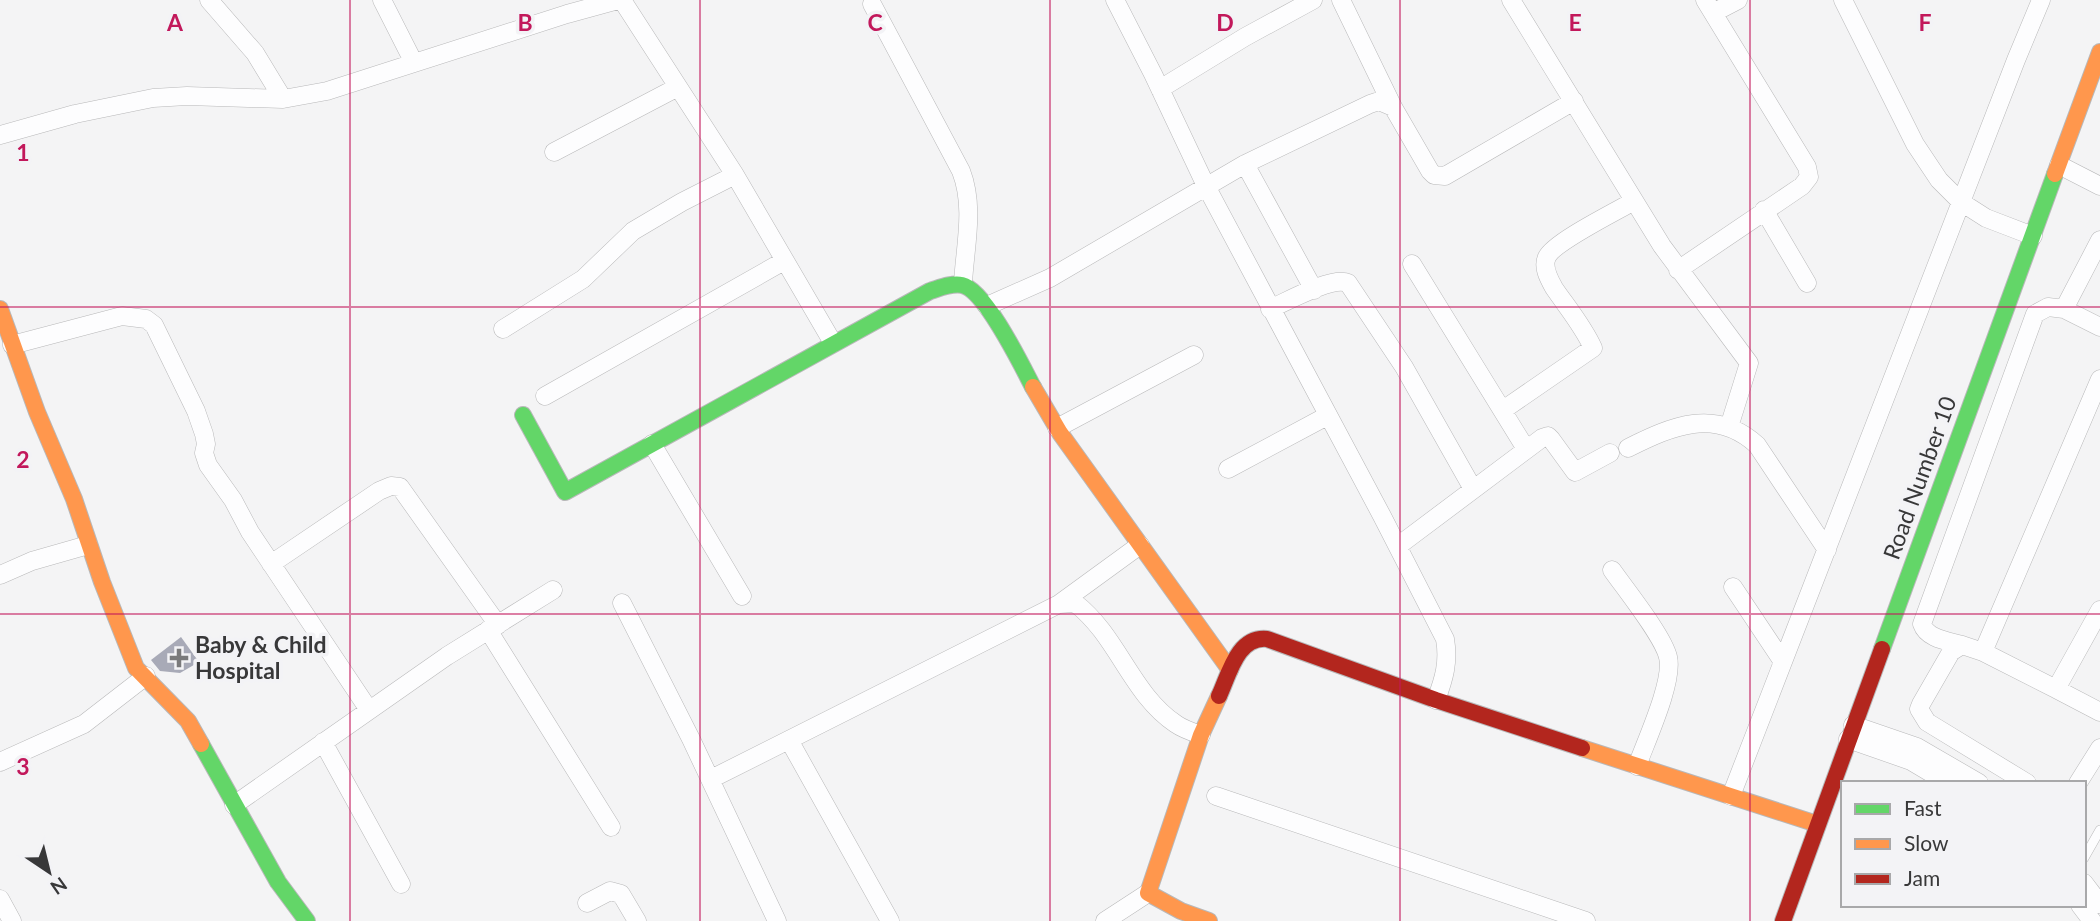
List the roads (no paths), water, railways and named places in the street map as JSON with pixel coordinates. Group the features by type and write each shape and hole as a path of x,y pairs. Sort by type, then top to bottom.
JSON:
{"street":[{"path":"209,0 255,53 283,99"},
{"path":"382,0 414,63"},
{"path":"0,135 75,114 153,98 187,96 283,99 327,90 620,0 735,175 833,343"},
{"path":"1115,0 1206,186 1445,639 1448,657 1436,700"},
{"path":"1160,89 1312,0"},
{"path":"1341,0 1393,107 1434,174 1445,176 1574,101"},
{"path":"1511,0 1678,270 1749,363 1729,426"},
{"path":"1678,270 1802,186 1807,182 1810,172 1709,7 1738,0"},
{"path":"1843,0 1927,164 1939,180 1961,202 1986,218 2032,236"},
{"path":"1731,796 2015,60 2041,0"},
{"path":"872,4 967,186 968,224 963,283"},
{"name":"Road Number 10","path":"1783,921 2100,52"},
{"path":"554,152 678,87"},
{"path":"987,306 1051,278 1245,164 1370,104 1379,102 1393,107"},
{"path":"1245,164 1314,290"},
{"path":"2059,165 2100,186"},
{"path":"503,329 583,279 634,232 682,202 735,175"},
{"path":"1503,410 1593,348 1552,285 1545,267 1547,257 1571,237 1634,201"},
{"path":"1764,210 1807,283"},
{"path":"2064,309 2100,240"},
{"path":"545,396 784,261"},
{"path":"1412,264 1526,449"},
{"path":"1270,309 1339,281 1349,283 1404,367 1473,489"},
{"path":"523,415 565,492 930,291 963,283 976,291 987,306 1057,428 1230,670"},
{"path":"2100,327 2064,309 2048,307 2035,314 1922,624 1929,635 1983,652 2100,712"},
{"path":"0,309 3,328 74,499 88,545 136,668 188,722 278,882 307,921"},
{"path":"12,345 122,316 146,319 154,325 196,411 204,434 204,453 208,465 369,710"},
{"path":"1057,428 1194,355"},
{"path":"1983,652 2100,379"},
{"path":"1228,469 1327,416"},
{"path":"1628,448 1650,437 1691,423 1729,426 1744,433 1757,445 1827,550"},
{"path":"1398,546 1526,449 1548,436 1575,472 1610,453"},
{"path":"652,444 742,596"},
{"path":"271,564 379,491 391,486 400,487 493,627 611,827"},
{"path":"0,575 32,561 88,545"},
{"path":"710,779 1059,604 1140,545"},
{"path":"1612,570 1654,631 1668,657 1669,671 1664,692 1637,766"},
{"path":"1733,587 1783,662"},
{"path":"234,805 369,710 553,590"},
{"path":"622,603 777,921"},
{"path":"1059,604 1075,603 1088,613 1101,626 1145,696 1178,727 1201,735"},
{"path":"2056,689 2100,610"},
{"path":"1105,921 1148,893 1201,735 1230,670 1249,640 1264,637 1436,700 1817,824"},
{"path":"1962,645 1951,652 1919,709 1927,722 2024,781"},
{"path":"0,762 84,724 146,676"},
{"path":"1914,754 1927,722"},
{"path":"1851,732 1914,754 1975,781"},
{"path":"789,740 890,921"},
{"path":"323,742 401,884"},
{"path":"2079,781 2100,748"},
{"path":"1914,754 1946,781"},
{"path":"1216,796 1586,921"},
{"path":"2086,886 2100,904"},
{"path":"587,903 610,891 621,894 637,921"},
{"path":"1148,893 1181,911 1209,921"},
{"path":"0,899 12,921"}],"lane":[{"path":"2086,854 2100,830"}],"place":[{"name":"Baby & Child Hospital","path":"179,658"}]}
